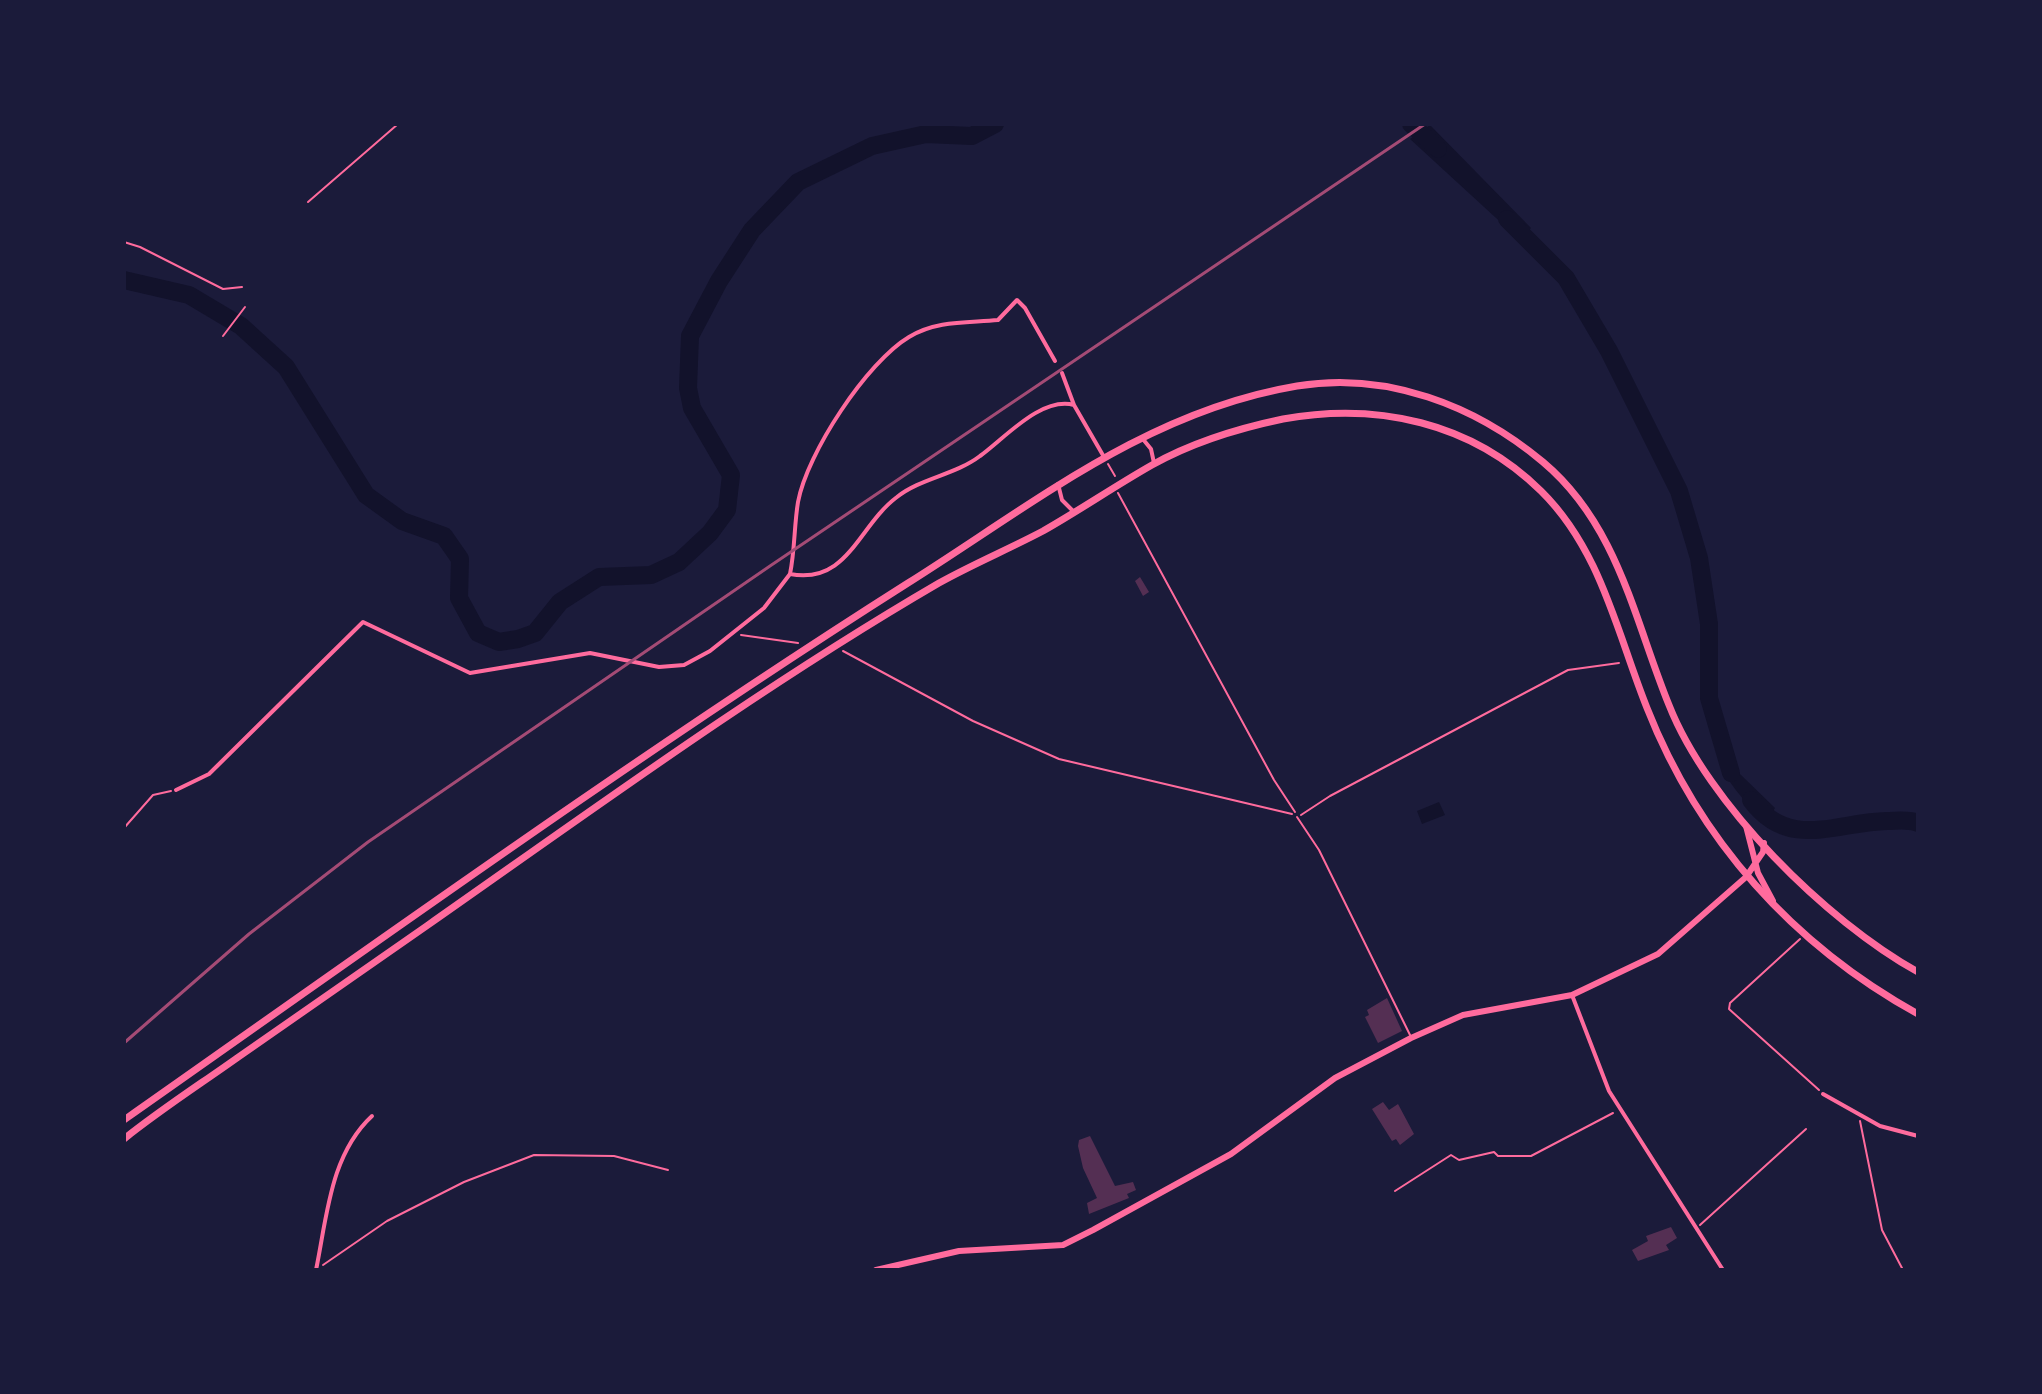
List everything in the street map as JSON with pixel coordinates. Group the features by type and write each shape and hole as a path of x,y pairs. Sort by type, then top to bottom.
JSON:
{"highway":[{"path":"124,1120 628,766 1058,483 1140,437 1251,397 1336,382 1402,389 1427,396 1510,436 1550,468 1598,526 1627,585 1671,710 1690,750 1745,822 1830,910 1918,972"},
{"path":"124,1139 660,763 940,582 1074,512 1154,463 1226,435 1278,420 1335,411 1370,411 1415,420 1462,437 1508,464 1541,491 1573,530 1599,576 1668,760 1708,828 1746,877 1804,935 1864,981 1918,1014"}],"main road":[{"path":"1745,822 1755,864 1779,911"},
{"path":"876,1270 959,1251 1063,1245 1231,1154 1335,1078 1411,1038 1463,1015 1572,995 1658,954 1746,877 1764,843"}],"street":[{"path":"176,790 209,774 271,717 363,622 470,673 590,653 659,667 684,665 764,608 790,574 798,501 806,476 849,398 879,360 910,336 944,323 998,320 1017,300 1025,308 1055,361"},
{"path":"1062,373 1074,405 1104,457"},
{"path":"790,574 810,578 828,572 898,495 957,470 1042,411 1066,403 1074,405"},
{"path":"1140,437 1151,449 1154,463"},
{"path":"1058,483 1062,500 1074,512"},
{"path":"1572,995 1609,1091 1723,1270"},
{"path":"1823,1094 1884,1127 1918,1136"},
{"path":"316,1269 336,1172 355,1131 372,1116"}],"lane":[{"path":"1297,817 1319,850 1411,1038"}],"path":[{"path":"308,202 398,124"},
{"path":"124,242 223,289 242,287"},
{"path":"223,336 245,307"},
{"path":"1104,457 1120,485 1118,493 1132,520 1297,817"},
{"path":"732,633 791,645 822,638"},
{"path":"838,646 849,656 973,721 1059,759 1221,800 1286,811 1297,817"},
{"path":"1297,817 1330,796 1568,670 1619,663"},
{"path":"124,828 138,807 153,795 176,790"},
{"path":"1804,935 1730,1003 1729,1009 1823,1094"},
{"path":"1395,1191 1451,1155 1459,1160 1494,1152 1498,1156 1531,1156 1621,1109"},
{"path":"1863,1117 1858,1122 1882,1230 1903,1270"},
{"path":"1695,1228 1729,1203 1806,1129"},
{"path":"316,1269 387,1221 464,1182 534,1155 614,1156 668,1170"}],"shaded area":[{"path":"1430,125 1531,228 1520,240 1410,139"},
{"path":"1728,749 1740,774 1775,808 1766,823 1730,782 1720,753"},
{"path":"1439,802 1445,815 1422,824 1417,811"}],"building":[{"path":"1140,577 1149,592 1143,596 1135,581"},
{"path":"1387,998 1402,1031 1378,1043 1365,1017 1369,1015 1367,1010"},
{"path":"1383,1102 1389,1110 1398,1104 1414,1134 1400,1145 1396,1139 1392,1141 1372,1109"},
{"path":"1090,1136 1115,1186 1133,1182 1136,1190 1127,1194 1129,1198 1089,1214 1087,1203 1097,1198 1083,1168 1078,1146 1079,1140"},
{"path":"1671,1227 1677,1238 1666,1245 1669,1250 1638,1261 1632,1250 1648,1241 1646,1236"}],"waterway":[{"path":"124,280 189,295 241,326 286,367 366,495 402,521 444,536 460,559 459,598 478,633 499,642 518,639 535,633 560,602 599,577 651,575 679,562 710,533 727,510 731,475 692,408 688,388 690,336 719,281 752,230 798,182 872,146 926,134 972,136 995,124"},
{"path":"1411,124 1438,149"},
{"path":"1507,219 1566,278 1609,351 1679,491 1699,558 1709,624 1709,698 1731,773"},
{"path":"1751,800 1766,816 1781,825 1797,829 1814,830 1887,821 1918,823"}],"railway":[{"path":"124,1043 249,934 368,842 770,566 1425,124"}]}
